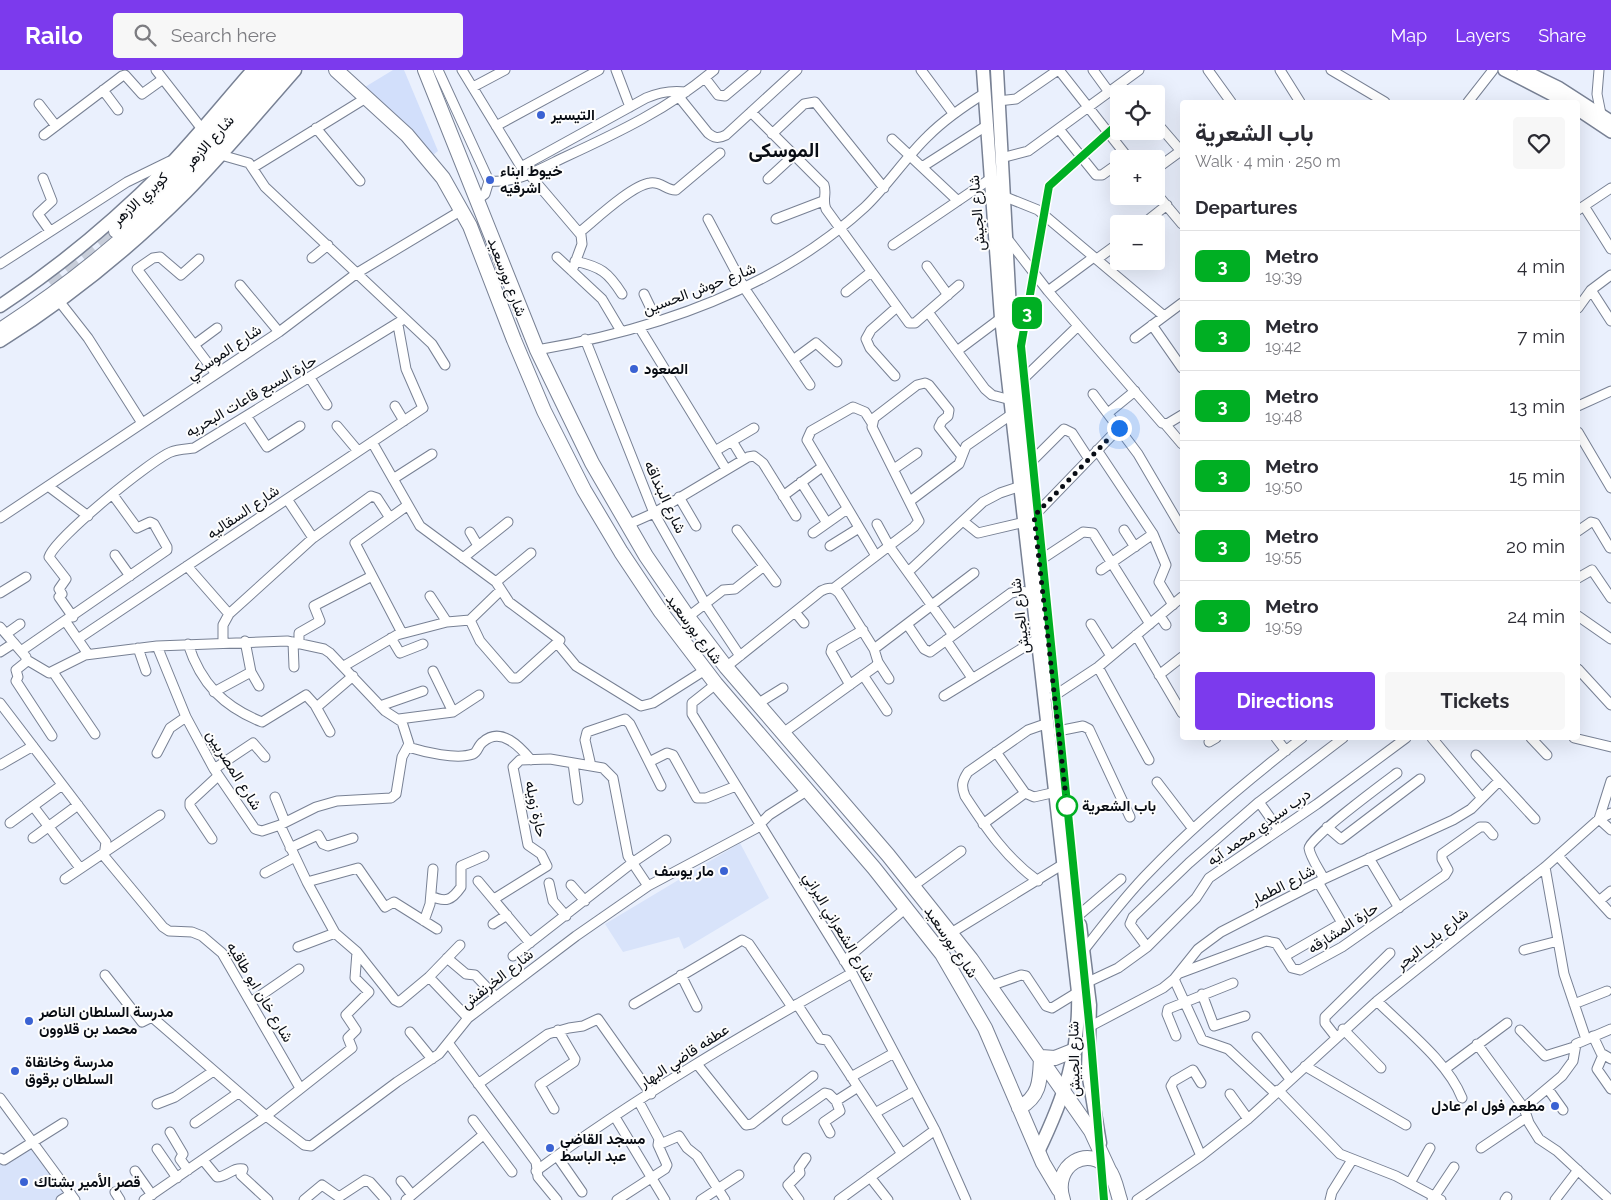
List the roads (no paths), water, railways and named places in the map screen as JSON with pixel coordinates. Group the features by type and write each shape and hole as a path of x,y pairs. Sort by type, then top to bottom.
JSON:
{"main road":[{"name":"شارع الازهر","path":"0,306 84,243 175,159 253,70"},
{"name":"كوبري الازهر","path":"0,321 60,278 122,226 196,153 268,70"},
{"name":"كوبري الازهر","path":"0,330 57,291 127,234 203,160 281,70"},
{"name":"شارع الازهر","path":"0,341 59,302 134,241 186,192 295,70"},
{"name":"شارع بورسعيد","path":"336,70 420,149 443,178 462,210 478,243 530,380 567,458 620,552 661,612 716,684 907,907 942,954 972,1002 998,1054 1038,1152 1061,1195"},
{"name":"شارع بورسعيد","path":"425,70 537,350 592,464 627,525 688,617 726,666 913,886 990,986 1041,1057 1102,1151 1120,1200"},
{"name":"شارع الجيش","path":"983,70 1002,318 1021,486 1039,560 1054,696 1053,727 1056,792 1078,992 1075,1050 1065,1093 1038,1152"},
{"name":"شارع الجيش","path":"996,70 1010,310 1028,465 1034,594 1088,982 1090,1028 1087,1057 1089,1087 1102,1151"},
{"path":"1019,1108 1031,1100 1038,1089 1041,1057 1055,1058 1075,1050"},
{"path":"1061,1195 1063,1172 1077,1161 1095,1160 1109,1170"}],"street":[{"path":"156,70 202,129"},
{"path":"438,70 489,182 485,194 477,200"},
{"path":"462,70 525,172 580,232 582,244 572,271"},
{"path":"472,87 505,70"},
{"path":"496,126 599,70"},
{"path":"616,70 630,107"},
{"path":"489,182 501,182 631,126 682,94 714,70"},
{"path":"705,78 718,95 725,96 756,70"},
{"path":"525,172 630,107 659,92 682,94 713,137 726,136 797,70"},
{"path":"921,70 953,113"},
{"path":"998,101 1016,99 1059,70 1121,150"},
{"path":"1093,70 1109,92"},
{"path":"1001,158 1028,151 1139,70"},
{"path":"1208,70 1230,100"},
{"path":"1280,70 1299,100"},
{"path":"1331,70 1382,100"},
{"path":"1470,100 1494,70"},
{"path":"1504,70 1525,73 1558,87 1579,100"},
{"path":"1600,70 1597,94 1601,114"},
{"path":"1525,73 1563,100"},
{"path":"44,135 125,75 142,94 163,79"},
{"path":"103,90 118,110"},
{"name":"شارع حوش الحسين","path":"537,350 639,327 745,289 809,251 839,228 884,188 926,138 953,113 984,93"},
{"path":"254,168 366,98"},
{"path":"1580,101 1611,121"},
{"path":"772,134 804,104 815,102 884,188"},
{"path":"39,104 56,126"},
{"path":"1580,111 1611,132"},
{"path":"751,112 824,185 826,194 823,201 776,219"},
{"path":"922,167 986,126"},
{"path":"316,128 360,181"},
{"path":"1059,128 1096,175 1102,175 1110,169"},
{"path":"1165,132 1180,149"},
{"path":"892,139 958,201"},
{"path":"1165,163 1180,152"},
{"path":"580,232 625,196 646,184 655,182 671,190 676,190 720,153"},
{"path":"221,154 249,163 266,186 357,273 401,322 436,349 445,365"},
{"path":"768,179 794,155"},
{"path":"0,264 127,182 175,159"},
{"path":"43,178 52,201 38,214 50,231"},
{"path":"893,245 990,179"},
{"path":"1611,188 1580,207 1611,249"},
{"path":"1003,196 1038,210 1164,316"},
{"path":"823,201 839,228 909,323 915,323 959,285"},
{"path":"1154,215 1166,205 1180,222"},
{"name":"شارع الموسكي","path":"0,518 279,332 357,273 462,210"},
{"path":"708,219 745,289 810,385"},
{"path":"1005,236 1078,326 1180,442"},
{"path":"312,258 328,244"},
{"path":"1048,290 1110,248"},
{"path":"199,259 181,275 160,257 153,258 137,268 216,374"},
{"path":"557,257 602,299 621,331"},
{"path":"575,261 597,266 606,272 622,294"},
{"path":"927,266 948,295"},
{"path":"846,292 872,272"},
{"path":"1580,305 1591,290 1611,275"},
{"path":"240,286 279,332"},
{"path":"1591,290 1611,321"},
{"path":"644,294 657,320"},
{"path":"59,302 88,338 142,423"},
{"path":"1135,338 1180,304"},
{"path":"895,376 870,348 866,339 871,330 897,307"},
{"path":"928,312 992,395 1011,400"},
{"path":"957,351 1002,318"},
{"name":"حارة السبع قاعات البحريه","path":"69,619 59,597 62,594 59,589 66,579 49,557 66,536 88,516 134,477 170,452 194,448 401,322"},
{"name":"شارع السقاليه","path":"78,639 423,408 406,369 401,322"},
{"path":"1152,325 1180,365"},
{"path":"1018,384 1078,326"},
{"path":"639,327 726,469"},
{"path":"194,345 217,328"},
{"name":"شارع البنداقه","path":"585,339 654,512 706,605 740,656"},
{"path":"793,360 816,343 837,362"},
{"path":"310,378 327,405"},
{"path":"872,422 878,415 917,385 925,383 929,385 949,410 948,416 940,424 940,431 961,455"},
{"path":"1108,413 1135,391"},
{"path":"1580,405 1610,392"},
{"path":"1093,394 1156,482 1180,525"},
{"path":"395,406 404,421"},
{"path":"726,666 821,591 827,588 834,588 917,525 918,517 872,427 872,422 865,412 853,407 811,431 807,436 808,443 876,556"},
{"path":"910,501 955,468 961,460 961,455 966,446 1012,414"},
{"path":"1165,424 1180,416"},
{"path":"247,417 267,447 300,426"},
{"path":"337,426 358,451"},
{"path":"715,451 754,428"},
{"path":"963,521 978,534 1030,519 1119,428"},
{"path":"1028,465 1064,429 1072,433 1089,459"},
{"path":"1580,435 1611,488"},
{"path":"732,441 743,459"},
{"path":"372,442 408,505 426,532 496,582 509,602 558,641 576,666 641,706 653,703 705,670"},
{"path":"1097,450 1153,534 1166,565 1159,582 1173,605"},
{"path":"894,469 916,453"},
{"path":"393,479 432,454"},
{"path":"627,525 654,512 748,456 759,458 796,516"},
{"path":"783,496 822,467"},
{"path":"801,482 827,523"},
{"path":"48,486 88,516"},
{"path":"908,572 983,502 1000,493 1021,486"},
{"path":"21,651 168,549 154,524 150,522 137,528 113,495"},
{"path":"223,642 224,626 229,614 313,538 371,496 377,498 390,518"},
{"path":"679,497 696,526"},
{"path":"287,499 313,538"},
{"path":"402,633 355,543 408,505"},
{"path":"813,533 847,509"},
{"path":"463,558 477,544 508,522"},
{"path":"1580,530 1592,522 1595,523 1610,548"},
{"path":"877,524 889,546 931,606 972,678"},
{"path":"830,546 858,528"},
{"path":"737,530 776,582"},
{"path":"1124,530 1134,547"},
{"path":"470,532 477,544"},
{"path":"1039,560 1083,532 1093,533 1150,624"},
{"path":"1101,570 1153,534"},
{"path":"496,582 531,553"},
{"path":"115,555 130,576"},
{"path":"187,566 229,614"},
{"path":"688,617 723,590 735,589 764,566"},
{"path":"1580,577 1592,570 1611,598"},
{"path":"874,649 974,574"},
{"path":"294,667 296,643 299,633 320,621 314,606 372,576"},
{"path":"0,593 26,577"},
{"path":"834,588 863,630 874,649 878,662 889,679"},
{"path":"344,666 402,633 447,622 470,620 501,590"},
{"path":"907,624 927,651 930,652 1010,593 1021,591 1034,594"},
{"path":"430,596 447,622"},
{"path":"1054,696 1098,667 1180,599"},
{"path":"796,612 804,623"},
{"path":"1160,616 1166,625"},
{"path":"1580,617 1611,639"},
{"path":"69,619 78,639 88,654"},
{"path":"470,620 480,641 512,678 518,678 558,641"},
{"path":"20,624 3,631 27,660 41,670 53,672 78,657 88,654 157,646 275,640 327,651 344,666 390,716 399,719 453,712 479,695"},
{"path":"1091,624 1111,656"},
{"path":"850,685 830,652 832,648 863,630"},
{"path":"1136,636 1159,675 1179,699"},
{"path":"391,638 400,653 422,644"},
{"path":"944,696 1039,638"},
{"path":"245,641 246,657 251,672 259,686"},
{"path":"0,652 14,643"},
{"path":"188,644 194,662 214,692 230,707 262,722 306,695 315,705 330,732"},
{"name":"شارع المصريين","path":"157,646 186,717 216,772 255,829 262,831 282,823"},
{"path":"138,648 146,671"},
{"path":"1159,675 1180,659"},
{"path":"27,660 17,669 18,678 16,681 52,736"},
{"path":"783,733 850,685 878,662"},
{"path":"1098,667 1149,760"},
{"path":"1580,671 1611,705"},
{"path":"53,672 95,734"},
{"path":"214,692 251,672"},
{"path":"433,672 453,712"},
{"path":"863,675 887,711"},
{"path":"315,705 318,706 353,676"},
{"name":"شارع الشعراني البراني","path":"716,684 692,703 692,714 852,973 935,1130 966,1200"},
{"path":"757,704 783,688"},
{"path":"380,706 424,691"},
{"name":"شارع خان ابو طاقيه","path":"0,703 106,842 104,856 166,930 192,932 214,943 228,960 300,1088"},
{"path":"157,753 170,728 186,717"},
{"path":"282,823 316,807 338,801 391,798 396,794 402,757 410,741 405,726 399,719"},
{"path":"592,766 585,740 587,732 622,719 628,721 661,786"},
{"path":"1038,881 1010,858 964,796 962,788 963,779 968,772 996,752 1028,730 1083,726 1089,728 1130,817"},
{"path":"408,748 449,755 470,754 476,752 483,741 496,736 508,738 520,746 531,760"},
{"path":"1580,739 1611,747"},
{"path":"1278,740 1286,751"},
{"path":"1084,950 1138,884 1192,829 1300,740"},
{"path":"1147,947 1130,924 1133,917 1189,863 1259,802 1339,740"},
{"name":"درب سيدي محمد آيه","path":"1088,982 1118,968 1147,947 1196,898 1209,878 1280,830 1403,740"},
{"path":"1434,740 1482,798"},
{"path":"1533,740 1547,755"},
{"path":"212,839 190,806 190,802 216,772 253,743 265,757"},
{"path":"0,765 33,746"},
{"path":"996,752 1025,793 1034,797 1056,792"},
{"path":"649,762 667,753 673,754 697,798 706,798 736,786"},
{"path":"1476,755 1535,819"},
{"name":"حارة زويله","path":"494,899 547,866 542,854 528,845 513,767 520,760 550,759 603,768 613,778 628,856 648,886"},
{"path":"574,762 578,800"},
{"path":"1285,956 1342,923 1321,881 1309,845 1327,827 1397,773"},
{"path":"1327,827 1341,839 1420,779"},
{"name":"شارع الطمار","path":"1090,1028 1163,988 1177,976 1198,948 1209,940 1321,881 1453,820 1482,798 1500,781"},
{"path":"1611,781 1600,819 1611,830"},
{"path":"1157,782 1192,829"},
{"path":"10,823 62,785"},
{"name":"شارع الخرنفش","path":"266,1116 309,1147 397,1082 432,1059 449,1044 468,1018 576,936 648,886 752,831 769,815 808,790"},
{"path":"983,824 1025,793"},
{"path":"275,797 290,848 335,933 357,952 398,1002 429,977 460,945"},
{"path":"1259,802 1280,830"},
{"path":"33,838 78,805"},
{"path":"34,806 80,868"},
{"name":"شارع باب البحر","path":"1137,1200 1201,1156 1248,1119 1344,1029 1377,1001 1545,868 1600,819 1611,813"},
{"path":"64,880 160,815"},
{"name":"حارة المشارقه","path":"1177,976 1266,941 1276,943 1292,968 1300,970 1342,947 1446,874 1447,868 1441,857 1443,853 1480,827 1486,827 1493,835"},
{"path":"290,848 318,835 323,844 328,846 353,838"},
{"path":"513,956 632,863 666,840"},
{"path":"913,886 961,851"},
{"path":"431,896 442,901 448,900 461,887 461,866 484,856"},
{"path":"1558,856 1611,914"},
{"path":"266,873 295,857"},
{"path":"1369,858 1399,908"},
{"path":"950,933 1065,863"},
{"path":"307,882 358,868 385,907 394,902 437,929"},
{"path":"1545,868 1564,974 1574,1004 1589,1038 1607,1057 1597,1069 1611,1089"},
{"path":"424,921 431,896 433,869"},
{"path":"1079,916 1121,879"},
{"path":"478,881 530,943"},
{"path":"549,883 553,901 566,916"},
{"path":"572,886 585,901"},
{"path":"1599,901 1611,891"},
{"path":"844,961 907,907"},
{"path":"493,924 507,915"},
{"path":"298,947 335,933"},
{"path":"634,1004 744,940 820,1039 826,1040 902,1154"},
{"path":"1524,950 1558,941"},
{"path":"134,1171 146,1198 266,1116 352,1048 348,1038 356,1030 346,1014 369,992 355,978 357,952"},
{"path":"1336,1037 1325,1023 1325,1017 1390,953"},
{"path":"447,958 466,974 476,975 496,997"},
{"path":"251,1002 299,968"},
{"name":"عطفه قاضي البهار","path":"536,1171 697,1064 852,973"},
{"path":"105,975 142,1022 152,1017 212,1072 266,1116"},
{"path":"681,975 697,1007"},
{"path":"990,986 1016,976 1026,976 1046,1006 1052,1008 1078,992"},
{"path":"1177,976 1185,1002 1202,1040 1228,1049 1277,1092 1336,1150 1352,1160 1382,1169 1436,1199 1454,1167"},
{"path":"429,977 468,1018"},
{"path":"1176,1036 1167,1011 1202,994 1233,983"},
{"path":"1574,1004 1607,992"},
{"path":"1202,994 1214,1026 1245,1016"},
{"path":"1377,1001 1444,1068 1455,1082 1462,1098"},
{"path":"478,1084 540,1040 558,1030 583,1026 596,1019 600,1020 651,1094"},
{"path":"1444,1068 1507,1023"},
{"path":"1344,1029 1381,1068"},
{"path":"1520,1030 1545,1056 1574,1047 1589,1038 1611,1029"},
{"path":"554,1109 540,1085 574,1062 575,1059 558,1030"},
{"path":"410,1032 432,1059"},
{"path":"1257,1037 1290,1079"},
{"path":"449,1044 536,1162 536,1171 539,1179 557,1200"},
{"path":"1477,1044 1524,1108 1533,1132 1539,1139 1557,1151 1610,1199"},
{"path":"1524,1108 1548,1089 1573,1061 1574,1047"},
{"path":"851,1077 894,1053"},
{"path":"697,1064 743,1124 752,1124 813,1076"},
{"path":"1305,1066 1406,1125"},
{"path":"1201,1083 1193,1070 1174,1081 1171,1086 1201,1156"},
{"path":"157,1104 175,1096 212,1072"},
{"path":"836,1101 858,1087"},
{"path":"1548,1089 1563,1110"},
{"path":"875,1113 914,1091"},
{"path":"195,1123 238,1093"},
{"path":"787,1120 825,1093 836,1101 840,1110 824,1122 830,1134"},
{"path":"1230,1094 1248,1119"},
{"path":"0,1098 73,1197 61,1200"},
{"path":"617,1200 667,1165 658,1146 659,1139 639,1102"},
{"path":"615,1117 663,1199"},
{"path":"1481,1148 1527,1117"},
{"path":"473,1120 512,1172"},
{"path":"0,1158 4,1161 63,1123"},
{"path":"844,1198 935,1130"},
{"path":"170,1132 183,1154 180,1159 188,1170"},
{"path":"401,1181 409,1198 484,1135"},
{"path":"658,1146 678,1136 687,1148 698,1156 725,1200"},
{"path":"1410,1183 1430,1148"},
{"path":"157,1149 177,1178"},
{"path":"557,1156 582,1192"},
{"path":"799,1200 788,1186 800,1173 799,1168 806,1158"},
{"path":"204,1160 217,1177 222,1177 236,1169 243,1169 241,1175 268,1200"},
{"path":"1330,1200 1332,1192 1352,1160"},
{"path":"1555,1200 1578,1170"},
{"path":"700,1200 739,1175"},
{"path":"870,1177 888,1200"},
{"path":"304,1200 322,1184 339,1197 365,1180 370,1182 386,1200"}],"tunnel":[{"path":"52,286 126,225"}],"metro line":[{"name":"3","path":"1104,1200 1091,1042 1021,346 1049,186 1110,131"}],"place":[{"name":"التيسير","path":"541,115"},
{"name":"خيوط ابناء اشرقيه","path":"490,180"},
{"name":"الصعود","path":"634,369"},
{"name":"باب الشعرية","path":"1067,806"},
{"name":"مار يوسف","path":"724,871"},
{"name":"مدرسة السلطان الناصر محمد بن قلاوون","path":"29,1021"},
{"name":"مدرسة وخانقاة السلطان برقوق","path":"15,1071"},
{"name":"مطعم فول ام عادل","path":"1555,1106"},
{"name":"مسجد القاضي عبد الباسط","path":"550,1148"},
{"name":"قصر الأمير بشتاك","path":"24,1182"}],"district":[{"name":"الموسكى","path":"784,150"}]}
